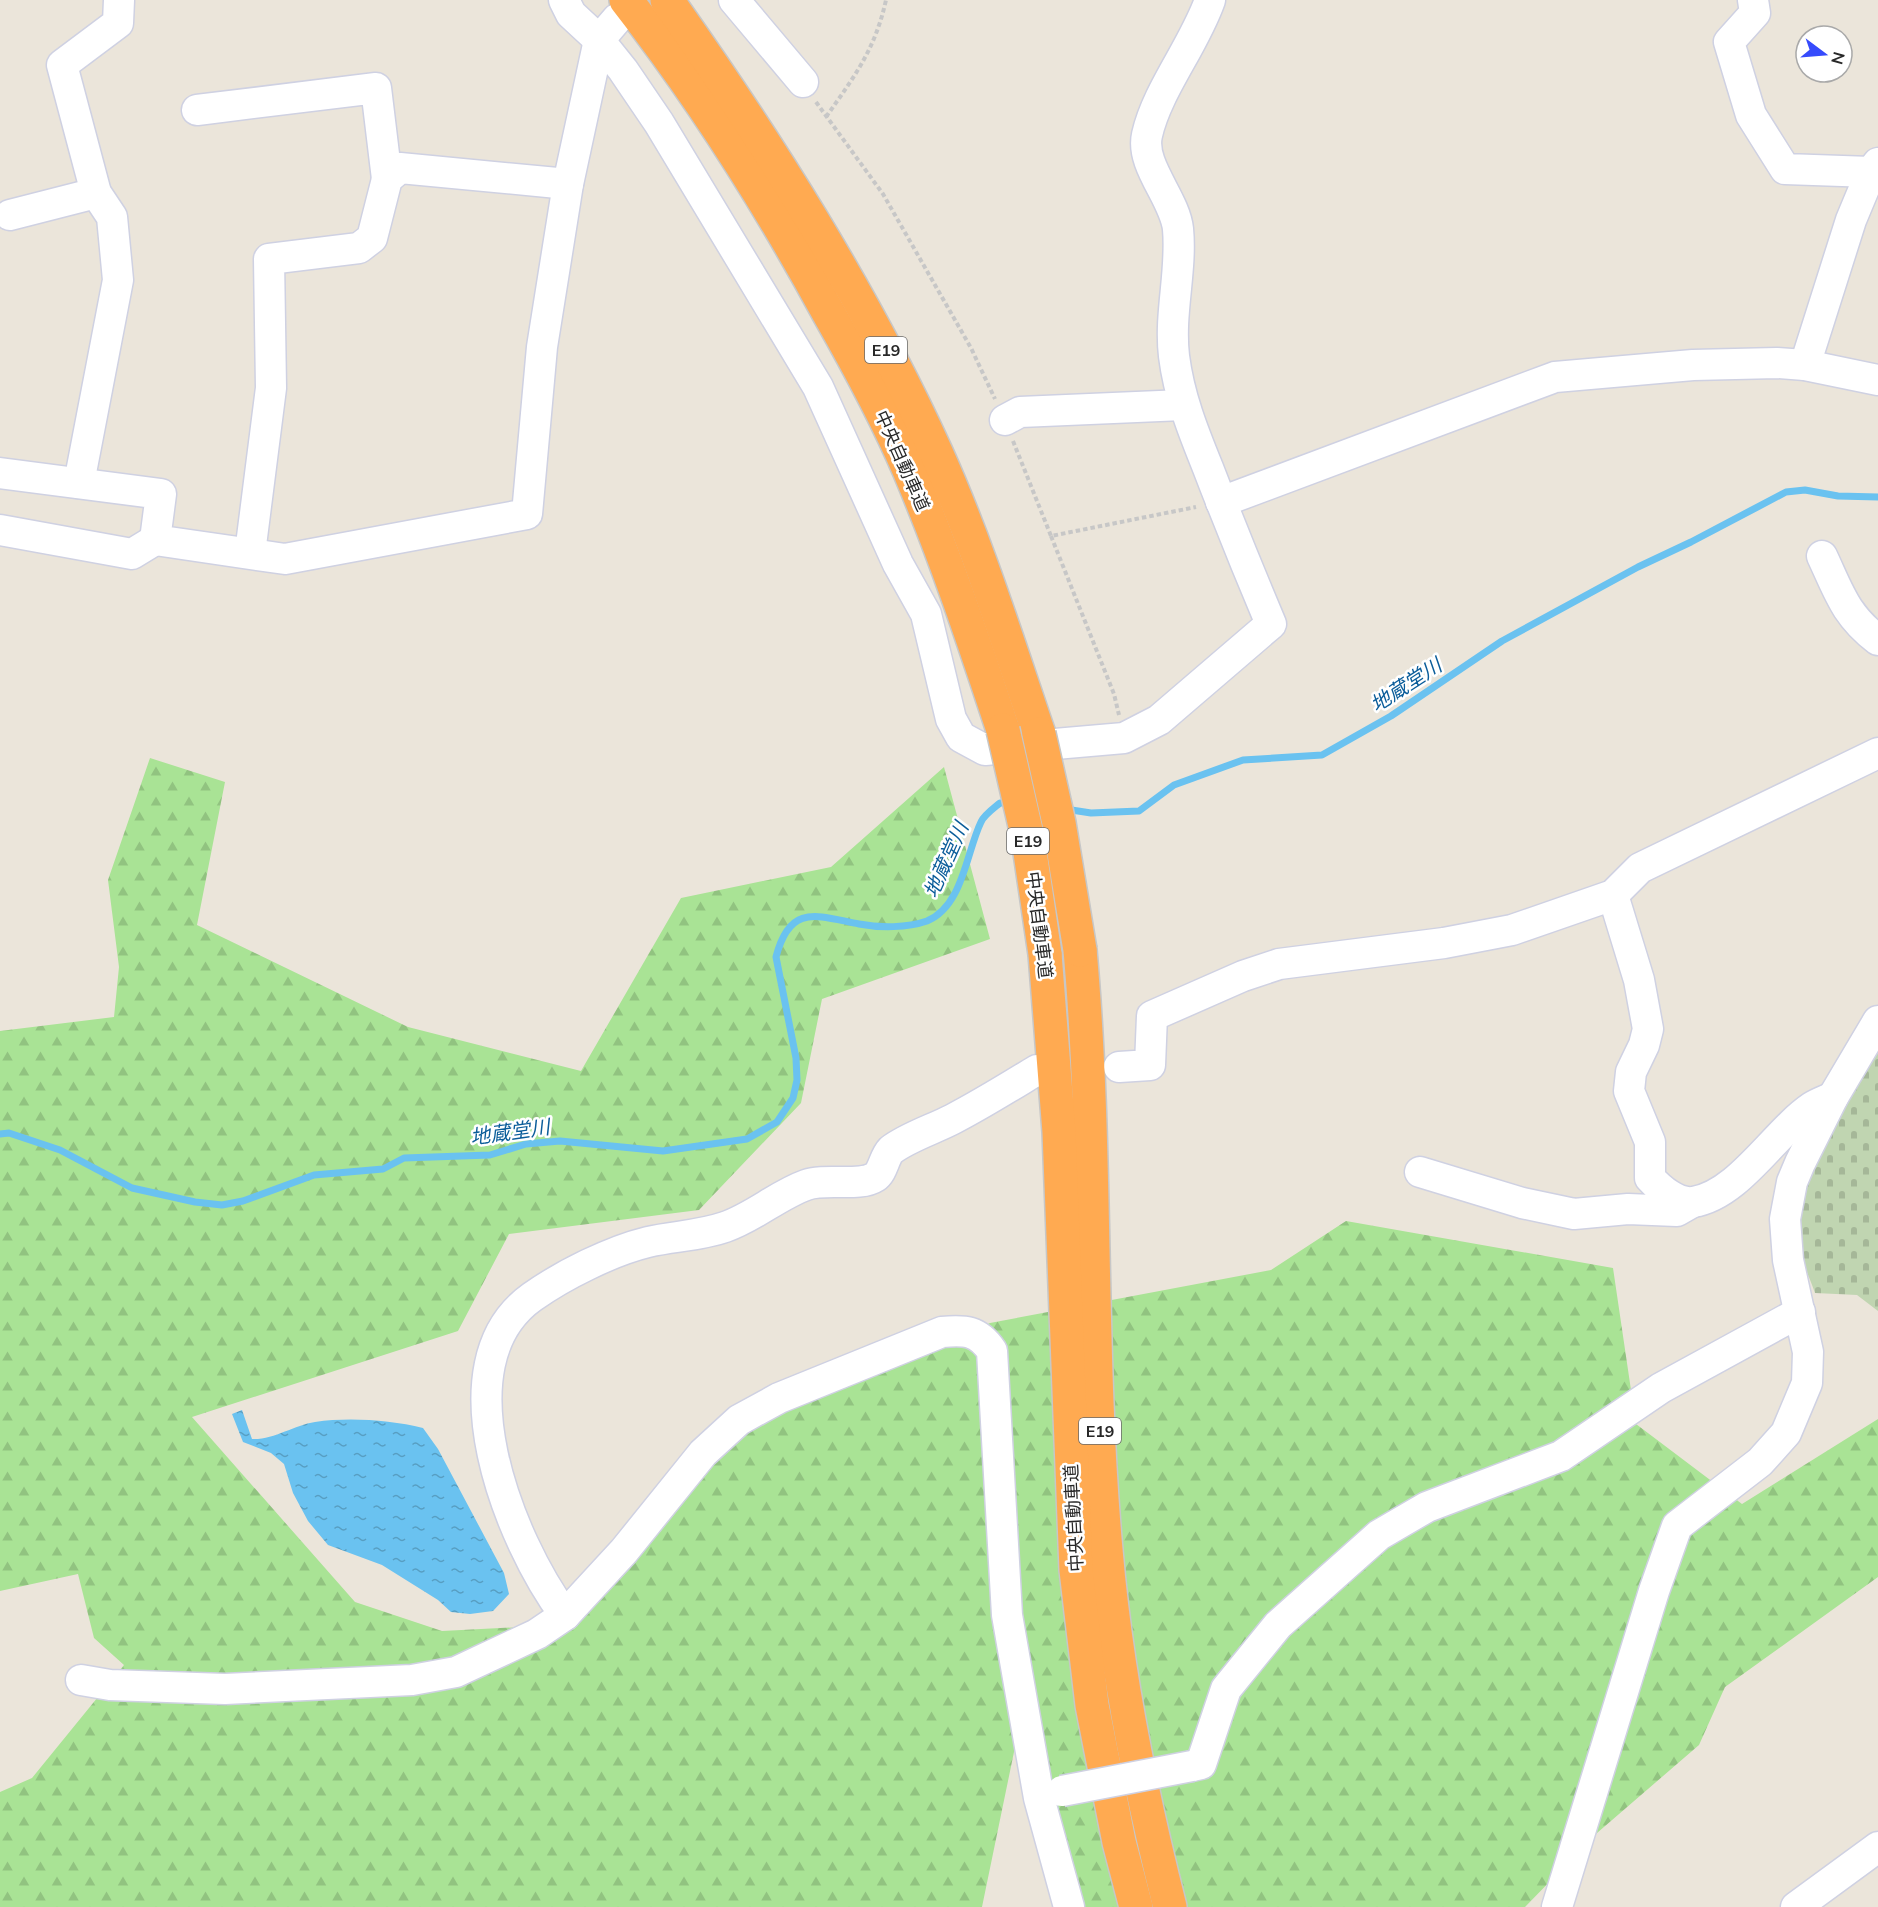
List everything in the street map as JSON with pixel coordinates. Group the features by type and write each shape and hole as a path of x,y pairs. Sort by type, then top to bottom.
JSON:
{"highway":[{"name":"中央自動車道","path":"667,0 746,112 887,351 941,465 991,591 1039,734 1059,824 1080,950 1087,1026 1096,1342 1106,1549 1122,1684 1147,1815 1170,1907"},
{"name":"中央自動車道","path":"614,19 667,53 790,242 854,357 908,468 959,596 1003,730 1028,839 1045,954 1059,1131 1076,1570 1092,1705 1119,1842 1136,1907"}],"street":[{"path":"79,483 118,280 112,217 96,193 62,65 118,23 119,0"},
{"path":"564,0 571,14 614,19"},
{"path":"734,0 803,82"},
{"path":"614,19 659,123 818,387 898,564 926,614 951,719 961,738 985,750 1124,738 1159,720 1270,624 1183,405 1174,354 1173,312 1178,266 1178,226 1147,154 1146,136 1158,104 1193,42 1210,0"},
{"path":"1754,0 1755,13 1730,42 1751,115 1785,169 1874,167 1851,220 1805,365"},
{"path":"0,530 132,554 155,540 285,559 527,514 542,347 568,184 614,19"},
{"path":"197,110 376,88 387,178 372,238 359,248 269,259 271,388 250,554"},
{"path":"387,178 400,168 568,184"},
{"path":"10,215 96,193"},
{"path":"1221,502 1555,377 1693,365 1805,365 1878,380"},
{"path":"1005,420 1020,412 1183,405"},
{"path":"0,473 161,494 155,540"},
{"path":"1822,556 1846,607 1858,625 1878,640"},
{"path":"1119,1067 1150,1065 1152,1016 1243,976 1279,964 1444,943 1512,930 1592,905 1613,895 1640,867 1878,753"},
{"path":"1613,895 1639,980 1648,1029 1644,1045 1631,1072 1629,1091 1650,1142 1650,1178 1663,1192 1691,1202"},
{"path":"1557,1907 1654,1591 1677,1526 1760,1461 1786,1434 1807,1383 1808,1352 1788,1260 1785,1219 1792,1182 1833,1097 1878,1021"},
{"path":"565,1615 554,1600 513,1522 486,1423 486,1384 493,1344 512,1314 532,1297 600,1260 648,1242 692,1237 726,1227 808,1184 866,1180 876,1177 892,1150 974,1108 1037,1070"},
{"path":"1420,1172 1522,1203 1574,1214 1628,1209 1677,1211 1691,1202 1714,1195 1737,1178 1812,1106 1833,1097"},
{"path":"1051,1795 1201,1764 1226,1689 1278,1625 1379,1535 1427,1507 1561,1456 1661,1388 1800,1312"},
{"path":"81,1680 110,1685 225,1689 412,1680 456,1672 537,1634 565,1615 624,1551 703,1453 739,1420 779,1398 942,1332 966,1330 986,1341 992,1352 1007,1615 1051,1795 1068,1907"},
{"path":"1796,1907 1878,1847"}],"path":[{"path":"826,117 864,63 880,25 886,0"},
{"path":"803,82 883,194 925,263 971,348 1005,420 1114,694 1124,738"},
{"path":"1051,536 1221,502"}],"green space":[{"path":"150,758 225,782 197,925 408,1027 581,1071 681,898 831,867 944,767 990,939 822,999 801,1103 699,1210 509,1234 458,1331 192,1417 355,1602 442,1631 561,1625 738,1429 990,1323 1271,1270 1346,1221 1613,1268 1636,1424 1742,1504 1878,1419 1878,1577 1725,1687 1699,1745 1597,1833 1525,1907 1073,1907 1021,1718 982,1907 0,1907 0,1792 32,1778 124,1665 94,1638 78,1574 0,1591 0,1031 114,1017 119,967 108,880"},
{"path":"1878,1033 1878,1311 1857,1295 1815,1293 1800,1250 1799,1225 1812,1168 1838,1110"}],"water":[{"path":"242,1410 252,1439 268,1437 307,1424 328,1420 369,1420 423,1428 438,1449 504,1573 509,1594 493,1611 470,1614 451,1612 438,1600 382,1565 328,1545 308,1521 293,1493 284,1464 271,1453 243,1442 232,1414"}],"waterway":[{"name":"地蔵堂川","path":"1065,809 1091,813 1139,811 1174,785 1243,760 1322,755 1391,716 1502,641 1638,567 1786,492 1805,490 1838,496 1878,497"},
{"name":"地蔵堂川","path":"0,1134 9,1133 60,1150 132,1188 195,1202 222,1205 243,1201 314,1175 383,1169 404,1158 490,1155 526,1144 560,1141 663,1151 747,1139 777,1122 793,1098 797,1080 796,1058 776,957 789,928 797,921 807,917 830,918 884,927 927,921 949,904 962,878 982,819 1000,803 1010,803"}]}
